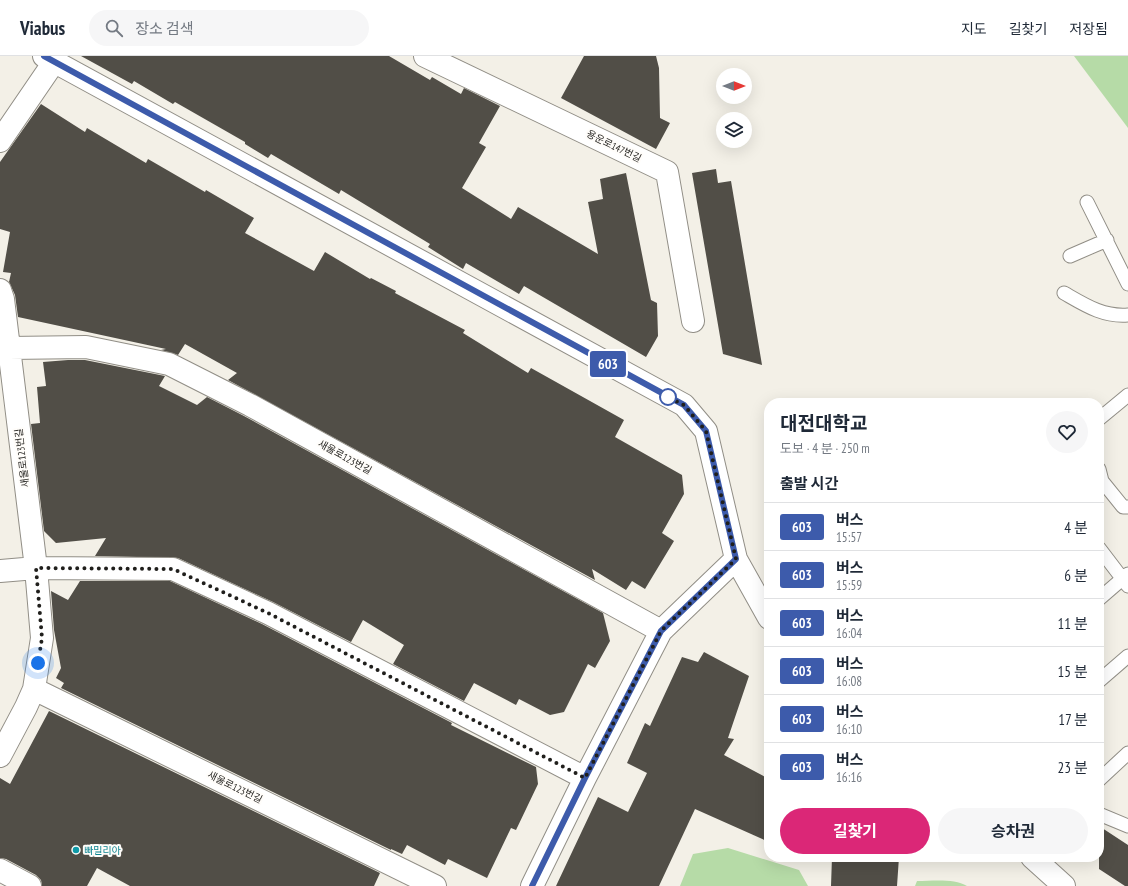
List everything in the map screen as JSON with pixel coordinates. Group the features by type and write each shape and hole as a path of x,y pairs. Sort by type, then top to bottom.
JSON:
{"street":[{"name":"용운로147번길","path":"425,56 667,172 693,321"},
{"path":"0,142 49,59 684,405 706,431 736,559 764,609"},
{"name":"새울로123번길","path":"0,290 3,299 4,349 36,568 42,638 34,688 26,707 0,756"},
{"name":"새울로123번길","path":"4,349 86,347 169,364 250,405 661,631"},
{"path":"532,886 585,778 661,631 736,559"},
{"path":"0,571 36,568 173,569 268,613 585,778"},
{"name":"새울로123번길","path":"34,688 435,886"},
{"path":"1038,862 1064,886"},
{"path":"0,870 30,886"}],"lane":[{"path":"1087,202 1128,284"},
{"path":"1070,256 1106,240"},
{"path":"1064,293 1095,310 1122,315 1128,314"},
{"path":"1104,416 1128,395"},
{"path":"1104,483 1123,507 1128,507"},
{"path":"1104,554 1126,580 1104,595"},
{"path":"1104,677 1128,656"},
{"path":"1104,775 1128,753"},
{"path":"1104,816 1128,826"}],"green space":[{"path":"1074,56 1128,56 1128,128"},
{"path":"728,848 764,859 764,862 773,862 799,870 808,886 680,886 693,854"},
{"path":"917,881 949,881 962,883 967,886 915,886"}],"building":[{"path":"81,56 389,56 430,80 432,77 461,94 464,88 500,106 479,143 486,147 462,188 511,219 518,207 598,254 588,202 603,199 600,179 626,173 651,300 657,303 658,336 646,357 524,286 519,294 466,263 463,269 428,247 430,244 341,190 339,194 271,154 268,158 245,144 245,142 175,102 173,104 134,81 132,84"},
{"path":"584,56 656,56 659,68 660,118 670,123 656,149 561,98"},
{"path":"41,104 85,132 87,128 146,163 148,159 254,218 245,233 314,271 325,252 370,279 371,278 396,291 395,293 465,330 463,333 528,373 531,368 624,420 615,437 682,475 684,494 662,533 674,541 645,589 632,581 626,590 592,569 595,580 228,380 237,373 185,344 178,355 161,350 166,349 18,317 15,295 9,282 11,273 3,272 10,232 0,229 0,162"},
{"path":"716,169 718,183 731,181 762,365 723,354 692,173"},
{"path":"85,360 165,376 159,386 197,405 207,397 244,416 603,613 610,641 595,668 588,664 564,712 550,715 519,699 516,705 474,683 464,701 393,664 404,645 363,620 351,642 273,602 178,558 95,556 106,538 56,543 44,531 31,424 40,423 37,387 46,386 43,362"},
{"path":"80,581 170,581 262,624 452,723 451,725 536,767 538,784 516,830 511,828 487,878 448,859 445,865 407,845 402,854 391,850 61,688 64,683 56,678 61,668 54,630 51,591 68,600"},
{"path":"704,652 749,676 728,738 734,739 724,755 764,776 764,840 695,809 659,886 556,886 598,797 628,812 647,773 627,763 645,723 650,726 682,657 698,662"},
{"path":"49,711 380,873 374,886 130,886 97,868 87,886 42,886 41,880 36,875 6,859 0,858 0,778 10,784"},
{"path":"1104,829 1128,845 1128,886 1125,886 1099,869 1099,862 1104,862"},
{"path":"832,862 899,862 897,886 831,886"}],"bus line":[{"name":"603","path":"44,56 684,405 706,431 736,559 661,631 585,778 532,886"}],"place":[{"name":"빠밀리아","path":"76,850"}],"route":[{"path":"38,663 42,638 36,568 173,569 268,613 585,778 661,631 736,559 706,431 684,405 668,397"}]}
